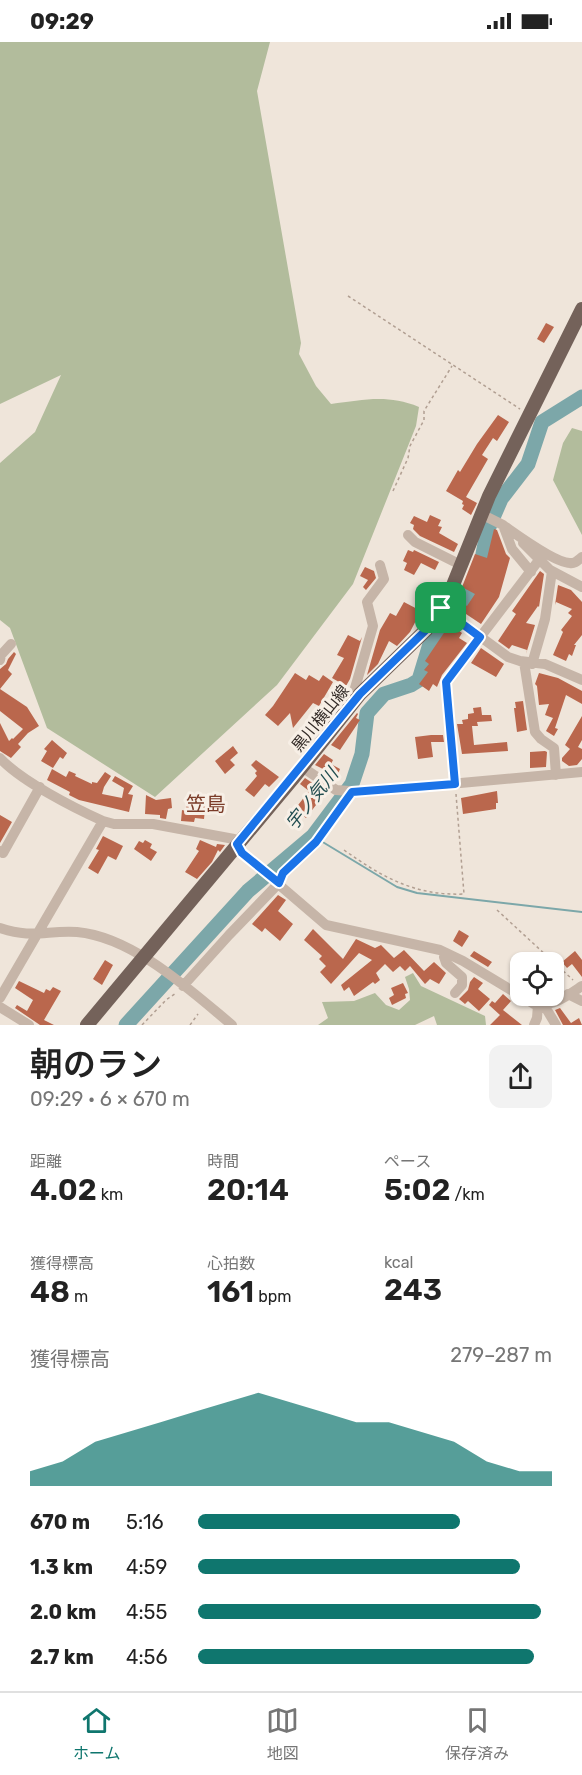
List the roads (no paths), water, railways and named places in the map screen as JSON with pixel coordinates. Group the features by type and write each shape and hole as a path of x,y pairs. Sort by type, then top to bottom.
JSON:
{"main road":[{"name":"黒川横山線","path":"87,1025 356,699 426,630 447,613 451,590 461,565 496,521 529,415 582,309"}],"street":[{"path":"496,521 552,571 581,583"},
{"path":"496,521 540,550 568,564 580,563"},
{"path":"496,521 512,549 531,572"},
{"path":"408,535 415,542 461,565"},
{"path":"455,784 446,682 538,560"},
{"path":"356,699 353,695 373,626 367,602 384,579 380,565"},
{"path":"552,571 545,619 528,663 535,732 554,748 556,775"},
{"path":"447,613 508,657 528,663 545,664 582,680"},
{"path":"0,660 1,655 11,644"},
{"path":"0,758 40,787 103,821 114,824 153,825 234,839 242,853 326,925 440,950 470,965 510,990"},
{"path":"302,767 336,790 351,792 582,772"},
{"path":"0,851 3,853 40,787"},
{"path":"188,989 229,935 276,880 317,839 351,792"},
{"path":"0,998 103,821"},
{"path":"0,928 16,933 37,935 76,932 107,938 164,971 232,1025"},
{"path":"444,957 446,963 462,976 462,985 455,993"},
{"path":"564,997 581,986"},
{"path":"568,994 582,1001"},
{"path":"534,1025 541,1006"},
{"path":"542,1006 556,1025"},
{"path":"0,1007 29,1025"}],"waterway":[{"name":"宇ノ気川","path":"126,1025 248,891 313,836 352,784 362,754 367,713 384,694 419,680 430,644 477,584 488,529 501,499 528,464 542,422 582,397"},
{"path":"321,841 397,887 417,893 582,912"}],"district":[{"name":"笠島","path":"206,804"}]}
